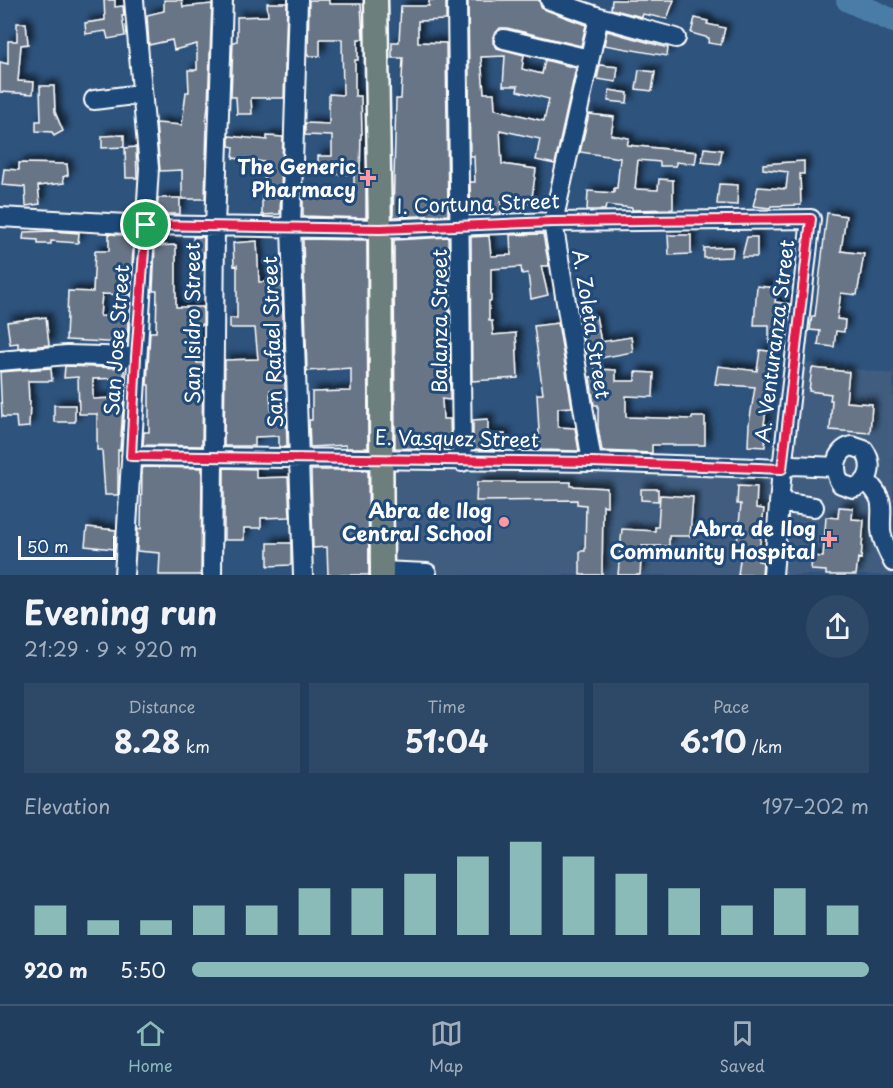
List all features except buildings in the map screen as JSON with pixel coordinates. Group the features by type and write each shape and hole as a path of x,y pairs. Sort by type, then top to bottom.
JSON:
{"main road":[{"path":"376,0 382,573"}],"street":[{"name":"San Jose Street","path":"124,575 148,168 134,0"},
{"name":"San Isidro Street","path":"212,575 215,227 223,0"},
{"name":"San Rafael Street","path":"298,0 291,228 303,575"},
{"name":"Balanza Street","path":"457,0 462,462"},
{"path":"550,0 598,17 676,38"},
{"name":"A. Zoleta Street","path":"592,462 553,222 598,17"},
{"path":"504,39 589,59"},
{"path":"94,100 141,94"},
{"name":"I. Cortuna Street","path":"0,217 146,225 380,229 553,222 811,219"},
{"name":"A. Venturanza Street","path":"773,575 782,469 811,219"},
{"path":"0,361 67,355 136,357"},
{"path":"852,446 864,450 869,461 866,480 860,487 847,487 838,478 837,456 841,451 852,446"},
{"name":"E. Vasquez Street","path":"131,456 592,462 782,469 793,465 836,467"},
{"path":"866,480 888,508 881,530 884,545 893,562"},
{"path":"779,502 814,507"},
{"path":"382,573 427,573"}],"shaded area":[{"path":"803,362 893,374 893,575 781,575"},
{"name":"Abra de Ilog Central School","path":"392,467 617,469 763,475 770,480 772,489 765,575 394,575"}],"waterway":[{"path":"848,0 893,21"}],"place":[{"name":"The Generic Pharmacy","path":"368,178"},
{"name":"Abra de Ilog Central School","path":"504,522"},
{"name":"Abra de Ilog Community Hospital","path":"829,539"}],"route":[{"path":"811,219 782,469 592,462 131,456 146,225 380,229 553,222 811,219"}]}
